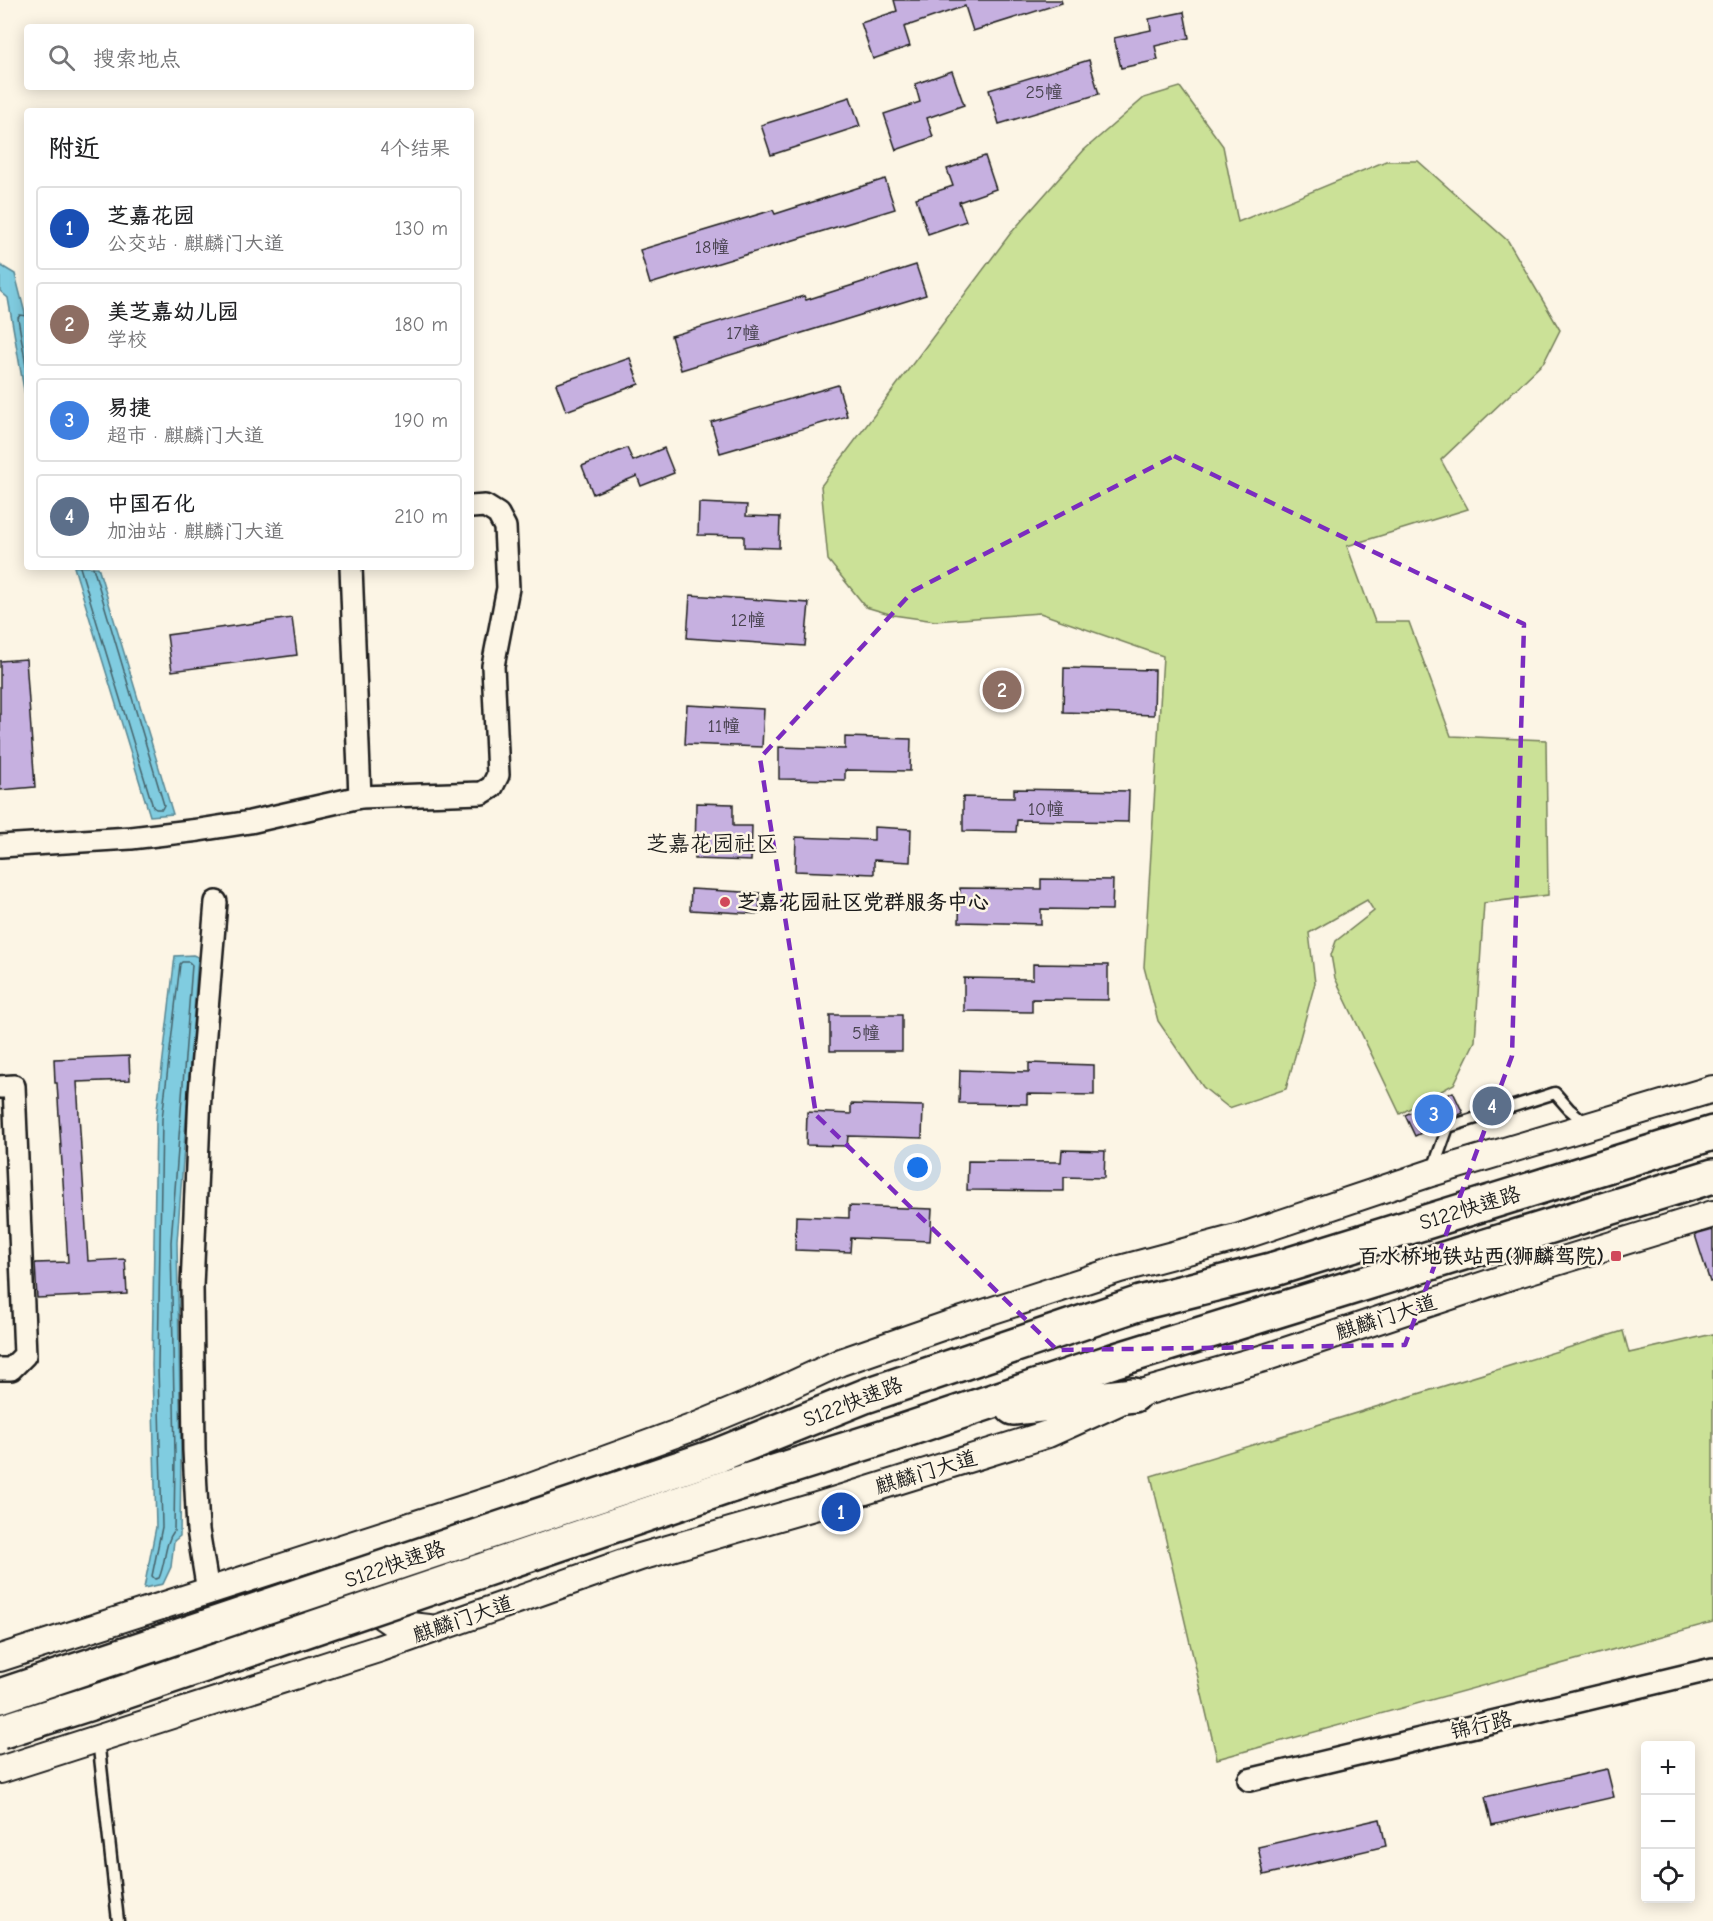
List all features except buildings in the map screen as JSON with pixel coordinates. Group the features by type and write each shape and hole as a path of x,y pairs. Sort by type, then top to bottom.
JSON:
{"highway":[{"name":"S122快速路","path":"0,1696 716,1456 865,1396 1140,1303 1271,1270 1713,1133"},
{"name":"S122快速路","path":"0,1732 116,1695 727,1487 1113,1360 1713,1176"},
{"path":"949,1415 1134,1395"}],"street":[{"path":"0,846 131,838 199,830 250,822 360,796 482,793 492,787 498,775 493,666 508,588 505,527 498,514 485,506 474,507"},
{"path":"351,570 360,796"},
{"path":"198,1594 192,1287 200,1093 216,902"},
{"path":"0,1087 14,1086 25,1354 10,1369 0,1369"},
{"path":"0,1659 522,1490 683,1431 759,1400 841,1362 950,1324 1120,1269 1240,1237 1431,1173 1713,1089"},
{"name":"麒麟门大道","path":"0,1770 290,1678 640,1557 816,1506 1048,1434 1134,1395 1264,1358 1514,1275 1713,1214"},
{"path":"401,1529 369,1553 356,1583 356,1594 363,1603 394,1624 435,1629"},
{"path":"256,1576 283,1588 304,1612 312,1643 304,1661 290,1678"},
{"name":"锦行路","path":"1249,1780 1713,1669"}],"lane":[{"path":"1431,1173 1448,1127 1555,1093 1588,1125"},
{"path":"98,1739 118,1921"}],"highlighted area":[{"path":"1174,456 1524,624 1512,1056 1405,1345 1057,1350 816,1115 760,758 913,591"}],"green space":[{"path":"1180,87 1223,146 1238,222 1386,161 1418,161 1508,241 1560,330 1544,362 1441,460 1468,509 1347,546 1375,622 1409,622 1451,736 1546,740 1548,895 1484,903 1475,1041 1454,1084 1400,1114 1335,978 1331,955 1336,941 1374,911 1367,900 1309,933 1315,983 1286,1089 1229,1108 1203,1087 1158,1021 1144,967 1163,656 1040,613 935,621 893,615 866,607 828,560 821,486 1010,234 1084,150 1144,98"},
{"path":"1623,1331 1629,1353 1713,1334 1713,1622 1217,1759 1151,1476"}],"water":[{"path":"0,265 15,274 24,309 24,390 8,298 0,291"},
{"path":"75,570 99,570 173,814 150,816"},
{"path":"175,956 198,957 177,1242 181,1455 180,1536 174,1541 171,1567 163,1584 144,1588 156,1527 152,1366 156,1118"}],"place":[{"name":"美芝嘉幼儿园","path":"1002,690"},
{"name":"芝嘉花园社区党群服务中心","path":"725,902"},
{"name":"中国石化","path":"1492,1106"},
{"name":"易捷","path":"1434,1114"},
{"name":"百水桥地铁站西(狮麟驾院)","path":"1616,1256"},
{"name":"芝嘉花园","path":"841,1512"}],"district":[{"name":"芝嘉花园社区","path":"712,843"}]}
